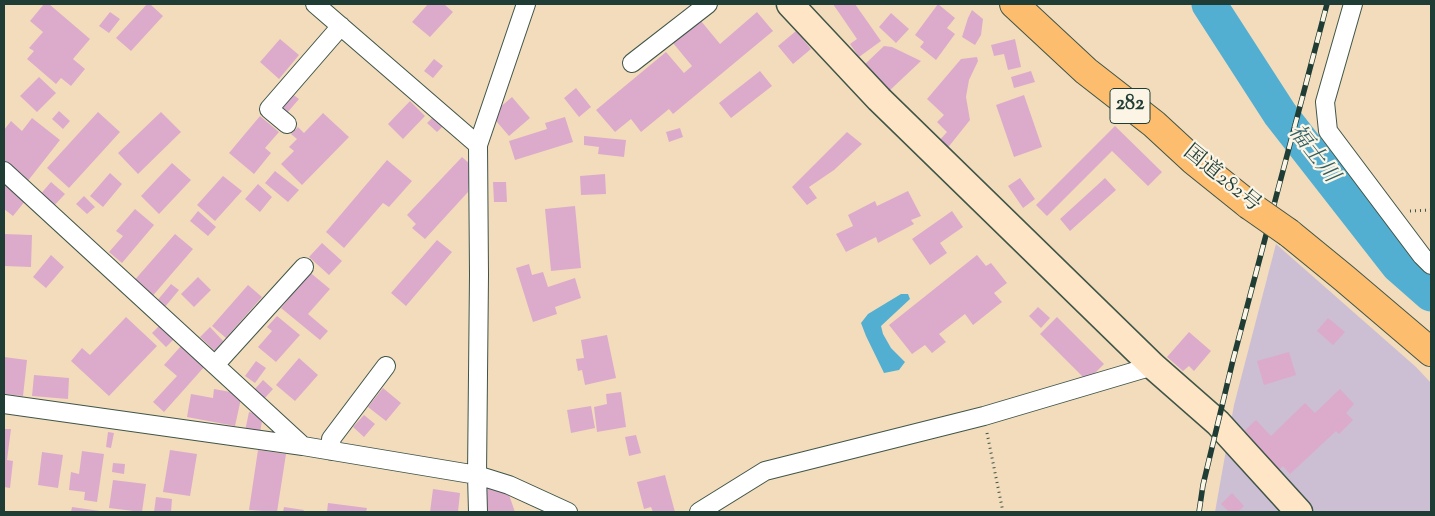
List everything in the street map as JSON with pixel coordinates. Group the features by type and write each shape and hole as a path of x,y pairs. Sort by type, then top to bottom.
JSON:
{"highway":[{"name":"国道282号","path":"1014,4 1086,71 1154,124 1193,160 1249,205 1289,233 1431,352"}],"street":[{"path":"316,4 478,145"},
{"path":"478,512 478,145 526,4"},
{"path":"632,63 708,4"},
{"path":"790,4 879,99 1153,366 1218,423 1299,512"},
{"path":"1352,4 1325,102 1328,131 1422,256 1431,265"},
{"path":"287,124 269,109 341,26"},
{"path":"4,171 303,446"},
{"path":"215,365 304,267"},
{"path":"332,451 331,439 386,366"},
{"path":"698,512 765,471 984,416 1153,366"},
{"path":"4,404 303,446 477,475 509,485 568,512"}],"path":[{"path":"984,416 1003,512"}],"shaded area":[{"path":"1276,244 1416,367 1431,383 1431,512 1215,512 1234,405"}],"water":[{"path":"901,294 908,294 910,299 881,326 891,348 905,362 899,370 884,373 861,323 868,314"}],"building":[{"path":"44,4 49,4 90,39 73,59 85,69 71,86 61,78 56,84 27,59 34,51 29,48 43,32 30,21"},
{"path":"147,4 150,4 163,16 131,51 116,38"},
{"path":"428,4 444,4 453,12 430,37 412,22"},
{"path":"833,4 855,4 881,41 859,57 850,44 857,39"},
{"path":"938,4 955,18 947,28 955,34 936,60 920,47 924,42 915,35"},
{"path":"972,10 983,19 981,35 975,45 962,37"},
{"path":"110,12 120,19 109,33 99,26"},
{"path":"757,12 773,31 673,114 669,109 641,132 631,119 615,132 596,110 666,52 684,73 692,66 673,43 701,21 720,44"},
{"path":"891,13 909,29 896,43 879,27"},
{"path":"796,31 811,49 793,64 778,46"},
{"path":"280,39 299,55 279,79 260,62"},
{"path":"1015,39 1021,67 1008,70 1004,54 994,56 991,45"},
{"path":"884,46 892,47 921,61 888,92 863,66"},
{"path":"977,57 978,61 969,80 966,97 970,120 946,150 938,142 947,132 937,122 944,115 927,99 961,59"},
{"path":"434,59 443,66 433,78 424,71"},
{"path":"760,71 772,86 731,118 719,103"},
{"path":"1031,71 1035,82 1014,88 1011,77"},
{"path":"39,77 56,93 37,112 20,96"},
{"path":"576,88 591,107 579,117 564,98"},
{"path":"291,93 299,99 287,113 279,107"},
{"path":"1024,95 1042,147 1014,157 996,105"},
{"path":"512,97 530,118 509,136 491,115"},
{"path":"410,101 425,116 403,139 388,124"},
{"path":"59,111 70,121 63,129 52,119"},
{"path":"98,112 120,132 69,188 47,168"},
{"path":"161,112 181,132 138,174 118,153"},
{"path":"323,113 349,137 302,185 281,164 294,151 289,147 297,139 291,134 298,127 304,133"},
{"path":"260,116 279,132 265,148 271,153 254,174 229,153"},
{"path":"434,116 444,125 437,132 427,123"},
{"path":"565,117 573,142 515,160 509,141 547,129 545,123"},
{"path":"32,118 60,140 27,182 4,164 4,130 11,121 22,131"},
{"path":"1115,126 1162,172 1148,186 1112,151 1047,216 1036,205"},
{"path":"680,128 683,137 669,142 666,132"},
{"path":"847,132 862,144 834,170 809,187 817,198 807,205 792,187"},
{"path":"584,136 626,140 624,157 598,154 599,147 584,145"},
{"path":"462,157 471,165 468,192 425,239 412,228 416,224 407,215"},
{"path":"387,160 412,181 389,207 383,203 344,248 326,232"},
{"path":"172,163 191,180 159,214 141,196"},
{"path":"275,171 299,190 288,202 265,183"},
{"path":"110,173 122,184 103,207 90,196"},
{"path":"605,174 606,194 581,195 580,176"},
{"path":"223,176 242,191 215,221 197,205"},
{"path":"1020,178 1035,199 1023,208 1008,186"},
{"path":"1105,178 1116,190 1070,231 1060,219"},
{"path":"4,182 26,200 13,216 4,209"},
{"path":"51,182 65,194 51,209 38,197"},
{"path":"493,182 506,182 507,202 494,202"},
{"path":"258,184 272,197 260,212 245,199"},
{"path":"908,191 921,216 911,220 914,224 878,243 876,237 846,252 836,234 853,226 848,215 875,201 877,206"},
{"path":"84,196 95,207 87,214 76,204"},
{"path":"575,206 581,268 551,271 545,209"},
{"path":"135,209 154,225 122,263 109,252 123,236 116,231"},
{"path":"198,211 216,227 208,236 190,221"},
{"path":"952,211 963,227 940,243 947,253 930,265 912,239"},
{"path":"4,234 32,235 31,267 4,266"},
{"path":"175,234 193,249 150,299 132,283"},
{"path":"437,240 452,252 406,306 391,293"},
{"path":"322,243 342,261 329,275 309,257"},
{"path":"51,255 64,267 46,288 33,277"},
{"path":"977,255 986,266 991,263 1007,283 994,293 1002,302 973,325 965,314 939,334 946,342 932,353 925,345 912,354 889,325"},
{"path":"529,264 532,275 543,272 548,287 575,278 581,298 555,307 557,314 533,322 516,268"},
{"path":"307,270 330,289 308,314 328,331 320,340 281,308 294,292 291,289"},
{"path":"198,277 211,290 194,307 181,294"},
{"path":"171,284 179,290 164,308 156,302"},
{"path":"248,285 262,297 226,338 212,326"},
{"path":"1038,307 1050,318 1041,328 1029,316"},
{"path":"277,316 300,335 276,362 258,347 272,331 267,327"},
{"path":"126,317 157,346 109,396 71,361 82,348 90,355"},
{"path":"1057,317 1104,364 1087,381 1040,334"},
{"path":"1328,318 1345,332 1333,345 1317,331"},
{"path":"161,324 175,338 166,347 152,333"},
{"path":"210,327 225,343 216,352 200,337"},
{"path":"1189,332 1211,351 1194,371 1189,366 1183,371 1167,357"},
{"path":"607,335 616,378 585,385 582,370 578,371 576,359 584,358 581,340"},
{"path":"181,346 205,366 164,412 153,402 177,376 164,365"},
{"path":"1289,352 1296,375 1264,385 1257,361"},
{"path":"4,357 27,360 23,396 4,394"},
{"path":"299,358 318,375 295,401 276,385"},
{"path":"256,361 266,368 255,383 245,376"},
{"path":"34,375 69,378 68,399 32,396"},
{"path":"263,380 273,389 264,399 254,390"},
{"path":"383,388 401,403 386,421 368,407"},
{"path":"214,389 242,394 235,426 187,417 191,394 213,398"},
{"path":"1340,389 1354,404 1346,413 1353,420 1339,434 1336,431 1290,474 1283,466 1276,473 1240,435 1256,420 1271,436 1305,403 1315,413"},
{"path":"621,392 626,427 597,432 594,407 607,404 606,394"},
{"path":"591,406 595,428 571,433 567,410"},
{"path":"249,412 263,415 260,433 245,431"},
{"path":"364,415 375,424 364,437 353,427"},
{"path":"4,429 11,429 7,460 13,461 10,488 4,487"},
{"path":"108,432 114,433 111,448 106,447"},
{"path":"636,435 641,453 629,456 625,437"},
{"path":"170,450 197,454 190,496 163,492"},
{"path":"258,450 286,454 277,512 249,510"},
{"path":"82,451 104,454 97,502 84,500 85,492 69,490 71,472 79,474"},
{"path":"42,452 63,455 58,488 38,485"},
{"path":"113,463 125,464 124,474 112,472"},
{"path":"665,475 675,512 653,512 651,507 644,509 637,482"},
{"path":"113,480 146,484 142,512 109,508"},
{"path":"484,486 508,492 515,512 486,512"},
{"path":"433,489 460,493 458,512 430,512"},
{"path":"1232,493 1244,506 1238,512 1229,512 1221,504"},
{"path":"156,497 172,499 171,512 154,512"},
{"path":"328,503 367,508 366,512 327,512"},
{"path":"72,507 100,511 100,512 71,512"},
{"path":"284,507 304,510 303,512 283,512"}],"waterway":[{"name":"福士川","path":"1209,4 1280,114 1398,265 1431,294"}],"railway":[{"path":"1199,512 1203,485 1233,360 1327,4"}]}
